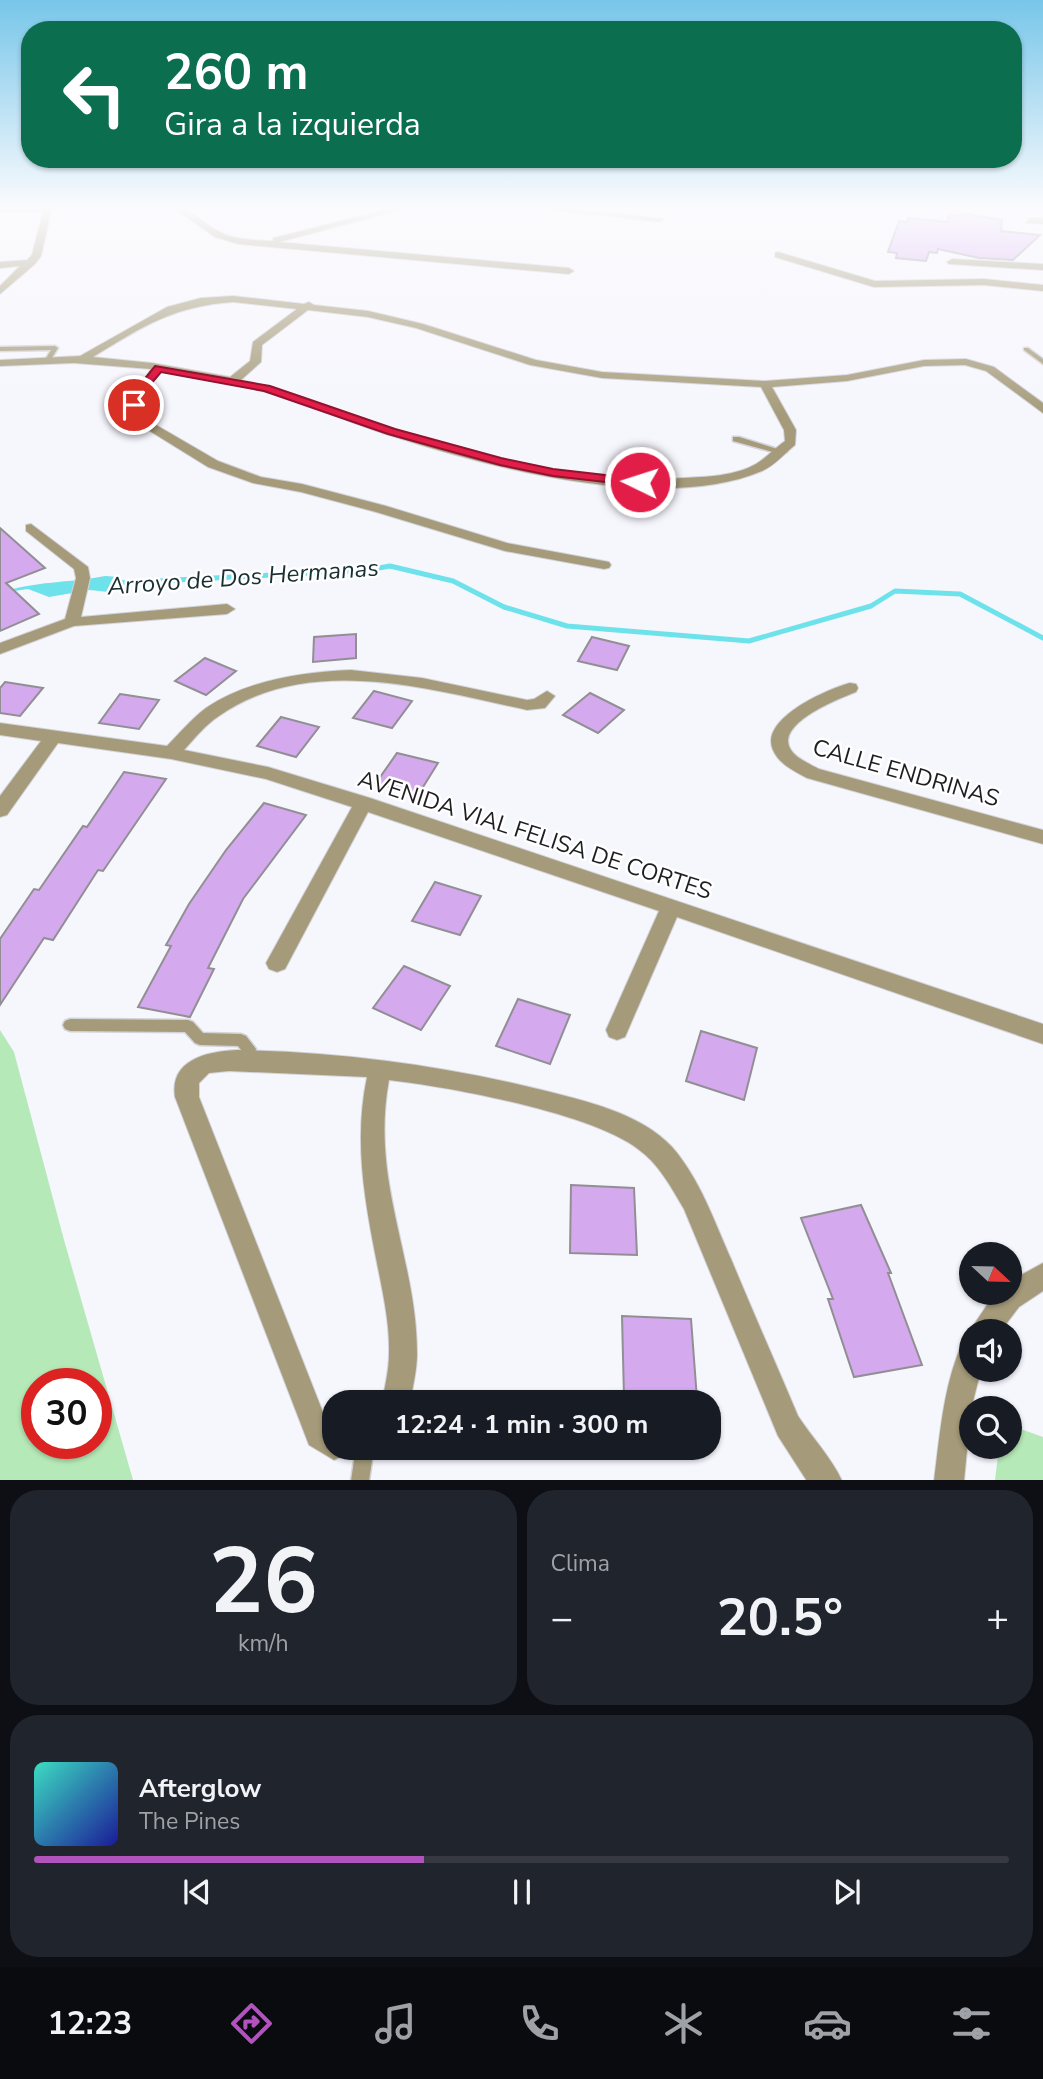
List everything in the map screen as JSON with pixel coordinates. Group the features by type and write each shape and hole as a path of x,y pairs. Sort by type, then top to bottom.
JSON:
{"street":[{"path":"0,291 16,276"},
{"path":"848,276 874,284 984,282 1043,288"},
{"path":"83,359 128,331 188,303 217,299 309,305 396,320 534,363 602,375 765,384 847,378 924,363 966,362 990,369 1043,409"},
{"path":"233,382 255,362 257,344 309,305"},
{"path":"0,363 83,359 158,369 277,392 391,432 500,461 594,478 700,483 751,472 772,463 791,442 790,430 765,384"},
{"path":"158,369 139,392 134,405 138,419 214,464 258,480 302,488 381,509 505,547 604,565"},
{"path":"31,528 81,567 81,585 72,622"},
{"path":"0,649 37,632 72,622 227,609"},
{"path":"171,754 209,714 230,702 257,691 314,677 382,676 527,705 539,704 547,696"},
{"name":"CALLE ENDRINAS","path":"850,688 825,698 789,720 781,731 778,743 780,751 791,763 813,774 1043,837"},
{"name":"AVENIDA VIAL FELISA DE CORTES","path":"0,729 171,754 268,774 671,906 1043,1034"},
{"path":"0,810 54,736"},
{"path":"277,963 363,803"},
{"path":"617,1030 671,906"},
{"path":"322,1437 313,1424 185,1090 189,1077 202,1066 247,1060 380,1068 465,1083 556,1106 636,1133 660,1150 693,1201 717,1264 788,1426 805,1454 827,1480"},
{"path":"380,1068 370,1116 373,1174 404,1350 398,1390"},
{"path":"993,1319 1009,1297 1043,1276"},
{"path":"949,1480 963,1382"}],"lane":[{"path":"0,349 55,348 48,360"},
{"path":"1026,349 1043,362"},
{"path":"736,439 783,452"},
{"path":"70,1025 188,1027 200,1039 241,1040 249,1049 247,1060"},
{"path":"360,1480 363,1460"}],"green space":[{"path":"0,1030 14,1052 101,1368 21,1368 21,1459 112,1459 112,1407 133,1480 0,1480"},
{"path":"1022,1429 1043,1437 1043,1480 995,1480 998,1459 1022,1459"}],"water":[{"path":"105,576 120,577 125,583 117,590 108,592 90,590 49,597 28,589 0,593 26,586"}],"building":[{"path":"0,528 45,568 6,583 39,614 0,631"},
{"path":"356,634 356,658 313,662 314,637"},
{"path":"592,637 629,646 617,670 578,661"},
{"path":"205,658 236,671 206,695 175,681"},
{"path":"5,682 43,688 20,716 0,713 0,688"},
{"path":"374,691 412,701 392,728 353,718"},
{"path":"590,693 624,710 598,733 563,715"},
{"path":"120,694 159,700 139,729 99,723"},
{"path":"281,717 319,727 296,757 257,746"},
{"path":"397,753 438,763 418,795 376,783"},
{"path":"124,772 166,779 103,871 98,870 53,940 44,938 0,1005 0,939 34,889 39,890 83,826 87,827"},
{"path":"264,803 306,815 243,899 208,968 214,969 190,1017 138,1007 171,946 166,945 189,904 226,850"},
{"path":"435,882 481,896 460,935 412,921"},
{"path":"404,966 450,986 421,1030 373,1008"},
{"path":"518,999 570,1015 550,1064 496,1046"},
{"path":"701,1031 757,1048 744,1100 686,1081"},
{"path":"571,1185 634,1188 637,1255 570,1253"},
{"path":"861,1205 891,1273 888,1273 922,1365 854,1377 828,1299 833,1299 801,1218"},
{"path":"622,1316 691,1319 696,1390 624,1390"}],"waterway":[{"name":"Arroyo de Dos Hermanas","path":"119,583 368,570 390,566 453,581 504,607 567,626 749,641 871,606 895,591 960,594 1043,638"}],"route":[{"path":"134,405 147,380 158,369 266,389 391,432 500,461 613,481 640,482"}]}
